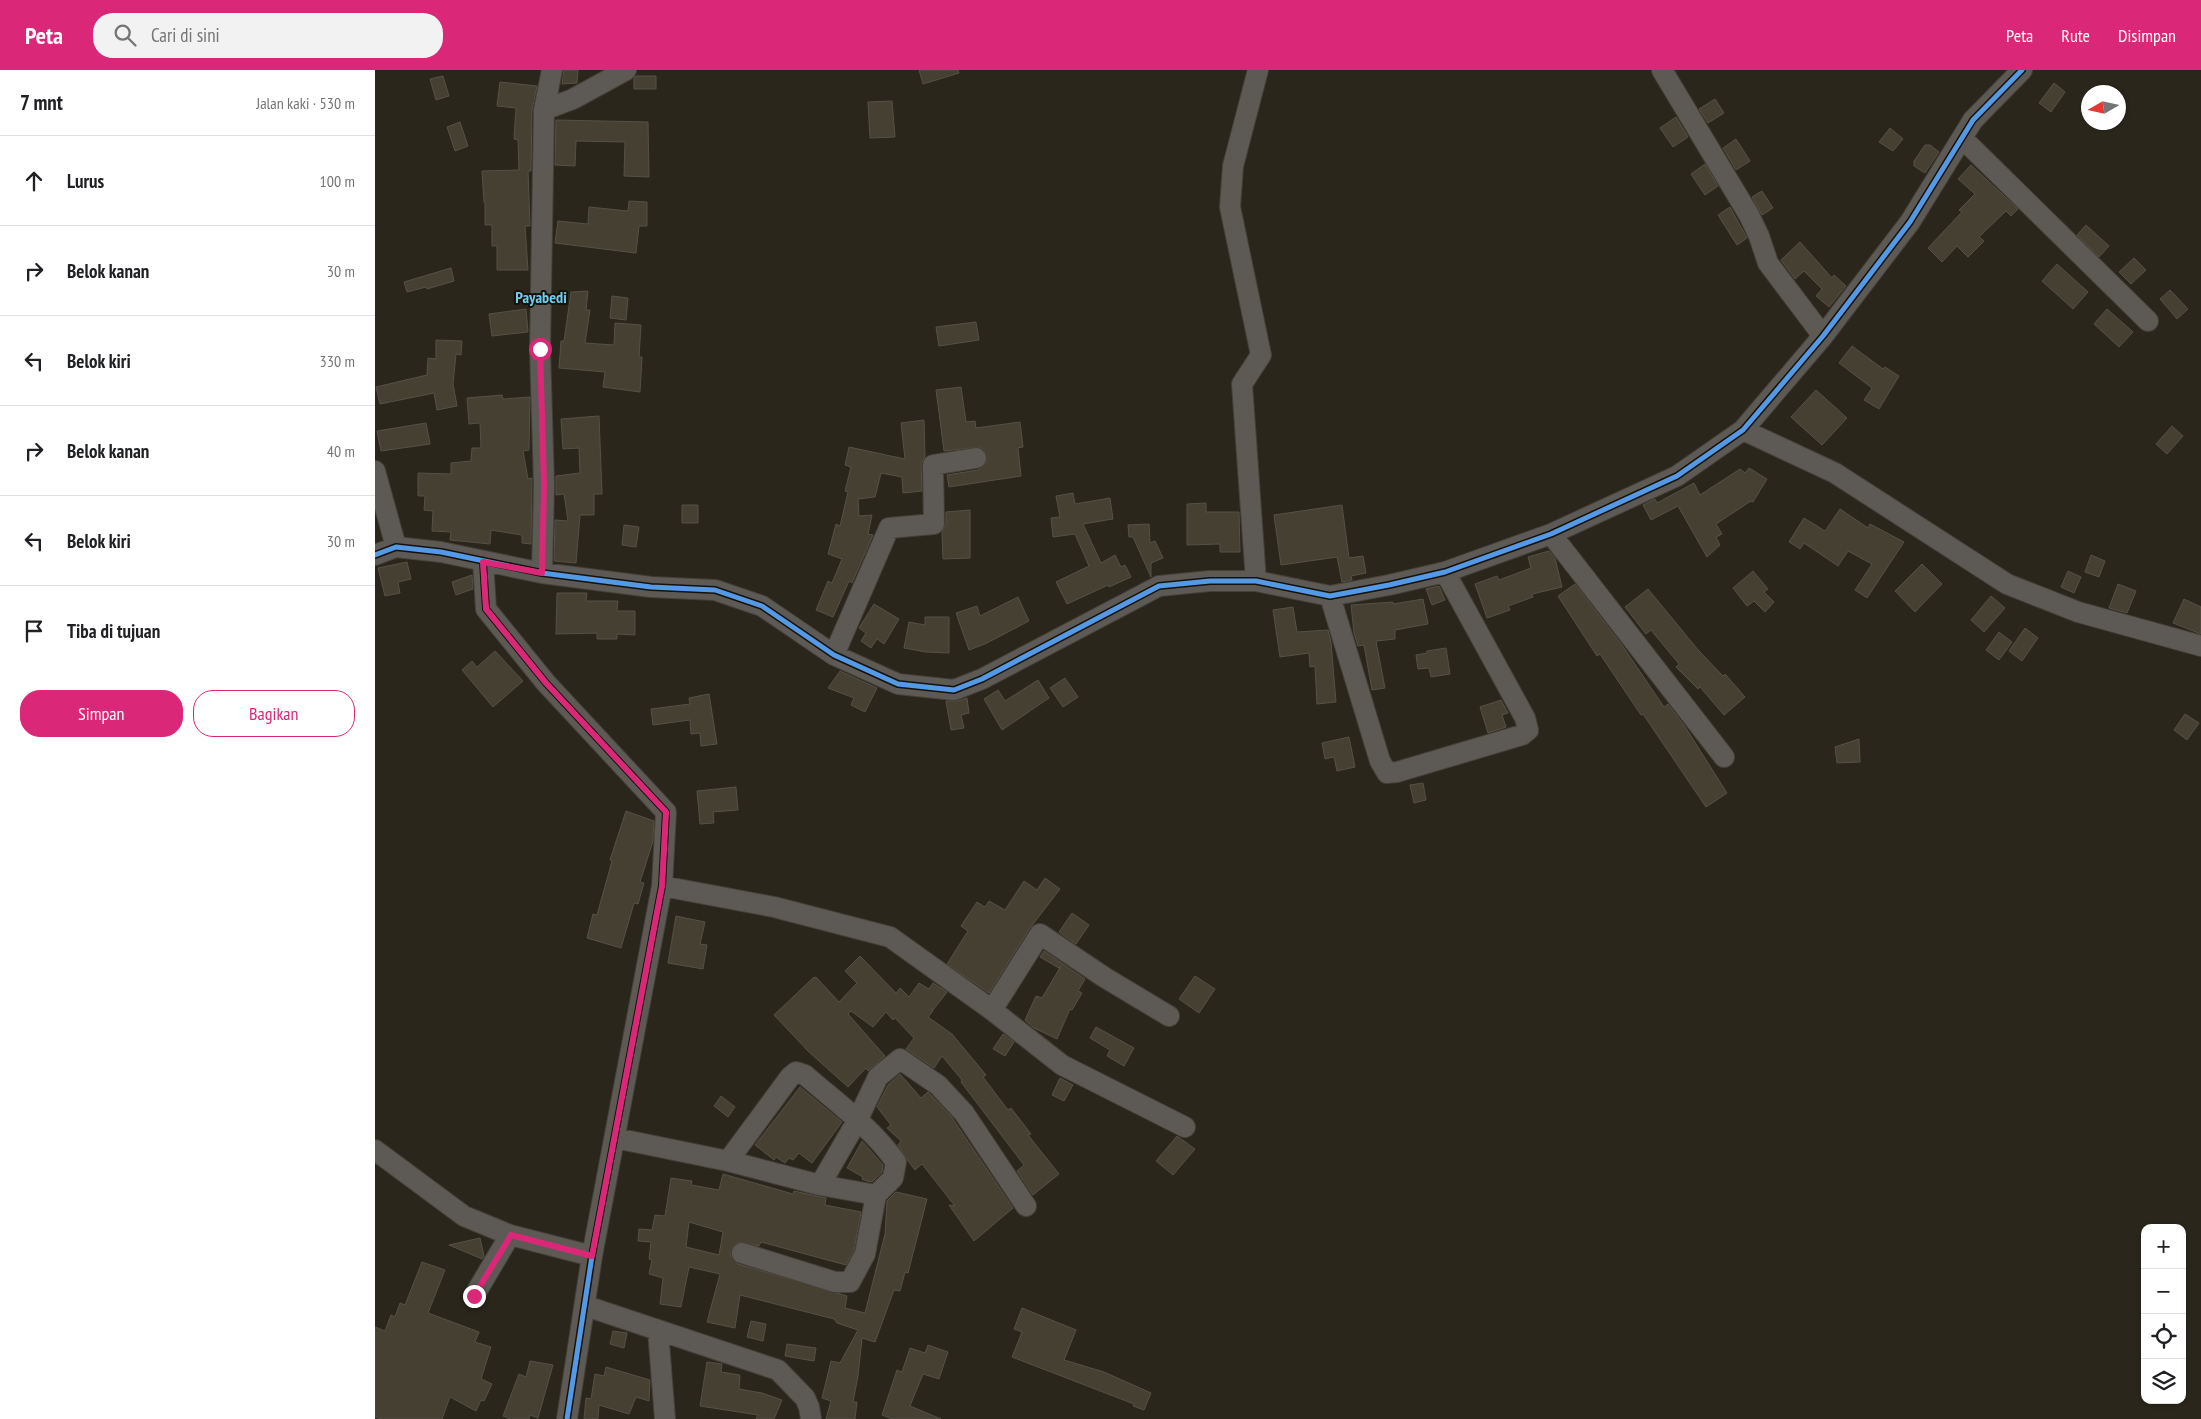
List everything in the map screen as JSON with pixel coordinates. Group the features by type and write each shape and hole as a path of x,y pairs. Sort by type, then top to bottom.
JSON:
{"street":[{"path":"542,573 544,485 540,349 544,110 552,70"},
{"path":"544,110 573,99 626,70"},
{"path":"1256,581 1243,384 1261,355 1231,206 1233,166 1258,70"},
{"path":"1662,70 1749,215 1759,236 1768,263 1823,336"},
{"path":"375,555 396,547 441,552 542,573 651,587 715,590 762,606 834,655 898,684 954,690 1016,662 1159,586 1210,580 1256,581 1330,596 1445,572 1551,534 1677,476 1743,430 1823,336 1910,222 1973,120 2022,70"},
{"path":"1962,138 2148,321"},
{"path":"1743,430 1835,473 2007,584 2078,612 2201,646"},
{"path":"834,655 889,528 934,524 933,465 976,458"},
{"path":"375,471 396,547"},
{"path":"1551,534 1723,757"},
{"path":"483,562 486,609 546,683 666,812 662,886 592,1256 586,1306 567,1419"},
{"path":"1330,596 1379,762 1387,773 1397,772 1522,735 1528,730 1525,718 1445,572"},
{"path":"662,886 774,907 890,937 992,1010 1062,1065 1185,1127"},
{"path":"992,1010 1040,934 1104,977 1169,1016"},
{"path":"820,1185 857,1122 878,1077 900,1059 938,1084 964,1113 1026,1206"},
{"path":"728,1161 790,1077 796,1072 805,1075 885,1146 895,1162 893,1178 875,1195 865,1254 850,1282 835,1282 742,1253"},
{"path":"615,1138 728,1161 820,1185 875,1195"},
{"path":"375,1150 464,1216 511,1235 592,1256"},
{"path":"474,1296 511,1235"},
{"path":"586,1306 778,1370 805,1398 811,1419"},
{"path":"658,1330 665,1419"}],"building":[{"path":"564,70 578,70 577,83 562,84"},
{"path":"919,70 958,70 959,73 923,84"},
{"path":"443,76 449,96 436,100 430,79"},
{"path":"636,76 656,76 656,89 634,89 634,78"},
{"path":"500,82 537,86 532,110 531,171 528,171 530,226 525,226 528,270 497,270 497,246 492,246 492,225 485,225 482,171 519,170 518,140 514,139 516,108 497,106"},
{"path":"2054,83 2065,92 2051,112 2039,103"},
{"path":"1715,99 1724,113 1708,123 1699,109"},
{"path":"892,101 895,137 870,138 868,102"},
{"path":"1676,117 1688,137 1673,147 1660,128"},
{"path":"556,120 648,122 649,177 624,176 625,142 576,141 575,166 555,165"},
{"path":"460,122 468,146 455,151 447,127"},
{"path":"1890,128 1903,139 1893,151 1879,142"},
{"path":"1736,139 1750,161 1736,170 1723,148"},
{"path":"1925,145 1930,145 1939,152 1925,173 1914,166 1914,161"},
{"path":"1705,164 1718,186 1705,195 1691,174"},
{"path":"1971,165 2018,209 2011,216 2006,211 1979,237 1984,241 1968,257 1957,246 1942,262 1928,248 1962,212 1959,210 1975,194 1958,179"},
{"path":"1762,191 1773,208 1762,215 1752,197"},
{"path":"629,201 647,202 647,226 639,226 636,253 555,243 558,221 588,224 589,207 628,211"},
{"path":"1730,207 1747,238 1737,245 1718,215"},
{"path":"2086,225 2109,246 2099,257 2077,235"},
{"path":"1800,242 1832,278 1834,275 1846,286 1829,307 1816,296 1822,289 1804,271 1795,279 1781,260"},
{"path":"2134,258 2146,270 2131,284 2119,272"},
{"path":"2057,264 2088,292 2073,309 2042,281"},
{"path":"451,268 454,281 427,289 426,287 407,292 404,282"},
{"path":"2170,290 2188,309 2177,319 2160,299"},
{"path":"588,291 586,310 590,310 585,343 614,345 615,323 641,325 639,357 642,357 640,392 603,387 605,372 559,368 561,341 564,341 571,292"},
{"path":"612,296 628,298 626,320 610,318"},
{"path":"526,309 528,332 492,336 489,314"},
{"path":"2107,309 2133,332 2119,347 2094,324"},
{"path":"976,322 979,340 939,346 936,327"},
{"path":"436,340 462,341 461,355 456,354 453,384 457,406 437,410 434,393 380,404 376,387 427,375 428,358 436,359"},
{"path":"1852,346 1883,369 1885,367 1899,376 1879,409 1864,400 1872,388 1839,363"},
{"path":"961,387 966,422 975,421 976,428 1020,422 1023,447 1018,448 1021,476 949,487 947,475 978,470 987,462 985,451 980,447 944,451 936,390"},
{"path":"1816,390 1847,418 1822,445 1791,417"},
{"path":"502,395 503,399 530,397 529,450 523,451 528,479 532,478 531,544 522,543 522,535 491,530 490,544 450,540 451,532 432,531 433,511 424,510 425,496 418,496 418,473 451,474 451,463 471,461 472,448 481,448 480,423 469,424 467,398"},
{"path":"599,416 602,494 594,494 594,515 580,515 576,563 554,561 555,520 568,521 564,494 556,495 556,476 580,473 579,448 563,449 561,419"},
{"path":"924,420 925,456 921,465 922,491 903,493 902,477 881,473 875,497 858,499 859,516 872,515 868,534 873,535 852,583 849,581 833,617 816,610 828,581 832,583 842,559 828,554 836,524 840,526 848,492 845,491 851,467 845,465 849,447 905,459 901,423"},
{"path":"426,423 430,444 381,451 377,431"},
{"path":"2172,426 2183,436 2167,454 2156,444"},
{"path":"1749,468 1767,479 1753,502 1751,501 1716,524 1722,534 1716,537 1720,545 1707,557 1678,506 1651,520 1643,505 1655,499 1657,503 1694,483 1700,495 1740,469 1745,473"},
{"path":"1073,493 1075,504 1110,498 1113,519 1083,524 1101,563 1115,555 1121,567 1125,565 1131,577 1109,587 1108,585 1067,604 1056,582 1089,566 1075,534 1053,537 1051,518 1060,517 1056,496"},
{"path":"1206,503 1206,512 1239,512 1240,552 1220,552 1220,544 1187,545 1187,504"},
{"path":"682,505 698,505 698,523 682,523"},
{"path":"1342,505 1349,558 1363,556 1366,573 1351,576 1352,580 1342,582 1337,557 1281,565 1274,515"},
{"path":"1840,509 1868,528 1870,524 1904,542 1867,598 1855,590 1872,564 1848,551 1838,566 1804,543 1800,549 1789,542 1804,518 1825,531"},
{"path":"970,510 970,558 943,559 942,533 946,524 946,512"},
{"path":"1149,524 1150,543 1155,541 1163,558 1151,563 1151,577 1133,537 1129,537 1128,525"},
{"path":"624,525 639,527 636,547 622,545"},
{"path":"1549,551 1555,558 1562,587 1532,594 1533,597 1508,606 1510,610 1487,618 1475,584 1497,576 1499,580 1531,568 1528,557"},
{"path":"2091,555 2105,561 2099,577 2085,572"},
{"path":"407,562 411,579 398,582 400,593 385,596 378,568"},
{"path":"1922,564 1942,584 1915,612 1895,591"},
{"path":"1753,571 1768,589 1764,592 1774,602 1765,612 1754,601 1747,606 1733,588"},
{"path":"2068,571 2081,577 2074,593 2061,587"},
{"path":"472,575 473,589 456,595 452,582"},
{"path":"1575,584 1622,645 1664,707 1668,704 1684,725 1727,793 1706,807 1600,654 1597,656 1558,596"},
{"path":"2118,584 2136,591 2127,613 2109,608"},
{"path":"1439,586 1445,600 1432,605 1426,589"},
{"path":"1648,589 1699,651 1723,676 1725,674 1745,697 1724,715 1700,687 1698,689 1676,667 1679,664 1651,630 1646,634 1625,607"},
{"path":"557,593 587,593 586,601 618,601 617,611 635,611 635,635 617,634 617,639 597,639 597,633 556,634"},
{"path":"1991,596 2005,608 1984,632 1971,620"},
{"path":"1018,597 1029,621 985,644 969,650 956,613 977,606 980,616"},
{"path":"1423,599 1428,624 1395,630 1395,639 1376,641 1385,688 1372,690 1364,645 1358,646 1354,633 1351,605 1393,602 1393,604"},
{"path":"2184,599 2201,607 2201,634 2173,623"},
{"path":"874,604 899,619 884,644 877,639 871,648 861,641 866,633 859,628"},
{"path":"1293,607 1297,632 1328,630 1331,642 1336,702 1317,704 1315,666 1310,667 1309,653 1280,657 1273,610"},
{"path":"925,617 949,617 949,653 926,652 904,648 909,622 925,625"},
{"path":"2025,628 2038,638 2022,661 2009,651"},
{"path":"1999,632 2012,642 1999,660 1986,650"},
{"path":"1446,648 1450,674 1431,677 1429,668 1418,669 1416,655"},
{"path":"495,651 523,681 493,707 462,670 472,661 477,667"},
{"path":"840,671 877,688 865,712 851,705 854,698 828,688"},
{"path":"1065,678 1078,697 1063,707 1050,688"},
{"path":"1038,680 1049,698 1002,730 984,699 998,690 1005,701"},
{"path":"709,694 717,744 701,746 700,733 691,734 690,720 653,725 651,709 690,704 689,698"},
{"path":"967,698 969,713 961,715 964,728 951,730 946,701 958,701"},
{"path":"1501,700 1508,713 1502,715 1506,727 1488,733 1480,707"},
{"path":"2185,714 2199,723 2187,740 2174,730"},
{"path":"1349,737 1355,767 1337,771 1334,757 1325,759 1322,743"},
{"path":"1859,739 1860,762 1837,763 1835,747"},
{"path":"1423,783 1426,800 1414,803 1410,785"},
{"path":"736,787 738,810 713,812 714,823 700,824 697,791"},
{"path":"626,811 654,821 653,841 640,882 644,883 638,904 634,903 621,948 587,938 593,914 597,915 612,861 610,860"},
{"path":"1045,878 1060,889 1030,928 989,993 947,964 968,931 961,926 977,902 985,907 989,901 1005,910 1024,881 1037,890"},
{"path":"1072,913 1089,925 1076,944 1059,932"},
{"path":"676,916 705,922 700,944 707,945 703,969 668,963"},
{"path":"1044,951 1085,979 1078,991 1082,993 1072,1010 1070,1009 1057,1039 1034,1028 1025,1020 1036,996 1042,998 1061,966 1059,968 1040,957"},
{"path":"860,956 896,993 900,988 909,997 919,983 929,989 933,983 947,992 933,1010 931,1009 933,1011 928,1017 952,1034 986,1075 983,1077 1008,1110 1011,1108 1031,1134 1028,1135 1059,1174 1033,1195 1017,1171 1024,1165 961,1082 962,1080 942,1056 934,1068 906,1049 914,1038 895,1018 893,1020 886,1012 873,1027 851,1011 848,1014 885,1056 868,1071 866,1068 848,1087 809,1052 774,1015 816,977 839,1002 857,983 845,971"},
{"path":"1195,976 1215,989 1199,1013 1179,999"},
{"path":"1096,1027 1134,1048 1124,1066 1107,1056 1110,1050 1090,1038"},
{"path":"1003,1034 1014,1042 1005,1056 993,1049"},
{"path":"900,1074 921,1098 928,1092 951,1116 1013,1208 974,1241 949,1205 955,1206 922,1164 915,1170 908,1161 898,1145 901,1141 887,1128 891,1125 877,1107 888,1085"},
{"path":"1060,1078 1073,1085 1064,1101 1052,1095"},
{"path":"800,1087 842,1122 812,1163 799,1153 793,1160 789,1158 785,1163 776,1157 774,1160 755,1145"},
{"path":"721,1096 735,1107 728,1117 714,1106"},
{"path":"1177,1136 1195,1149 1173,1175 1156,1161"},
{"path":"862,1141 883,1165 882,1172 872,1182 862,1179 863,1177 847,1168"},
{"path":"723,1174 793,1194 794,1191 826,1198 825,1205 861,1212 854,1250 846,1265 761,1242 759,1246 739,1242 734,1245 730,1255 738,1264 847,1296 845,1308 865,1313 885,1234 887,1201 896,1192 927,1199 908,1273 905,1272 900,1291 894,1290 875,1342 862,1338 853,1402 857,1402 855,1419 826,1419 831,1401 822,1398 831,1361 840,1363 858,1330 837,1323 834,1319 740,1295 735,1328 707,1322 720,1274 689,1267 681,1307 660,1304 663,1278 649,1274 652,1260 649,1259 651,1242 638,1241 639,1229 652,1230 655,1215 665,1216 671,1178 692,1181 691,1185 719,1190","holes":["689,1222 723,1232 719,1255 686,1247"]},
{"path":"480,1238 484,1256 482,1259 449,1245"},
{"path":"422,1262 445,1270 428,1313 479,1332 475,1342 491,1347 481,1379 492,1384 484,1401 481,1400 476,1411 450,1397 442,1419 381,1419 375,1417 375,1327 385,1331 391,1315 395,1317 400,1303 405,1305"},
{"path":"1022,1308 1076,1330 1064,1360 1104,1372 1151,1393 1144,1410 1133,1406 1134,1404 1012,1357 1022,1332 1014,1329"},
{"path":"751,1321 766,1324 763,1341 747,1337"},
{"path":"613,1331 627,1333 624,1348 610,1344"},
{"path":"787,1344 816,1348 814,1361 785,1356"},
{"path":"928,1345 948,1352 939,1379 923,1374 910,1406 941,1419 892,1419 882,1415 897,1370 902,1372 910,1348 925,1353"},
{"path":"530,1361 553,1365 538,1418 530,1415 529,1419 511,1419 503,1416 519,1374 526,1377"},
{"path":"707,1362 722,1364 721,1372 740,1375 739,1389 762,1393 782,1400 774,1419 756,1419 758,1415 700,1406"},
{"path":"606,1367 650,1380 649,1401 636,1397 629,1414 599,1405 598,1419 584,1419 586,1398 591,1399 595,1374 604,1376"}],"cycle path":[{"path":"375,555 396,547 441,552 542,573 651,587 715,590 762,606 834,655 898,684 954,690 982,679 1159,586 1210,581 1256,581 1330,596 1445,572 1551,534 1677,476 1743,430 1823,336 1910,222 1973,120 2022,70"},
{"path":"483,562 486,609 546,683 666,812 662,886 592,1256 567,1419"}],"district":[{"name":"Payabedi","path":"541,297"}],"route":[{"path":"474,1296 511,1235 592,1256 662,886 666,812 546,683 486,609 483,562 542,573 544,485 540,349"}]}
